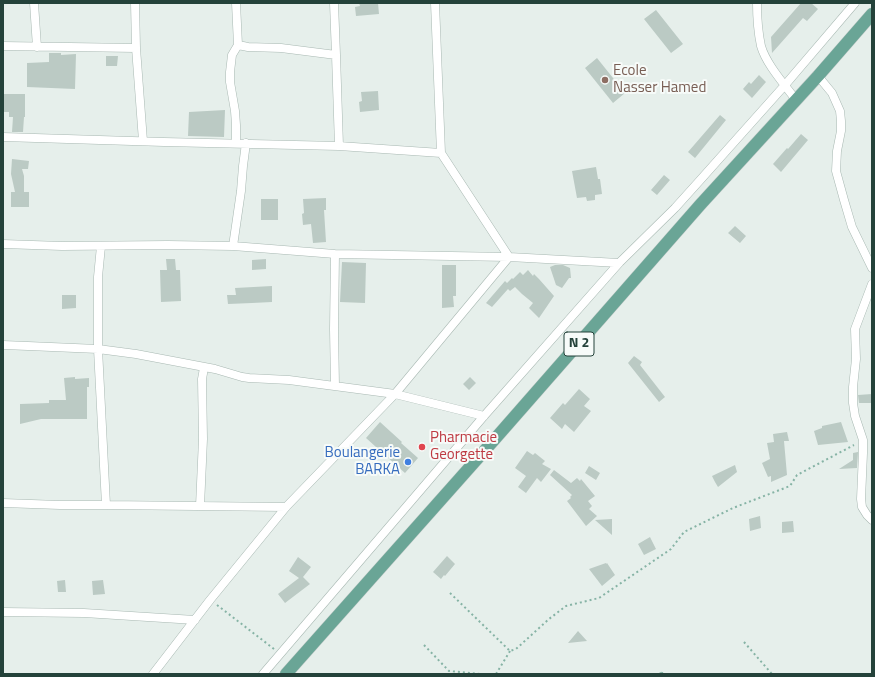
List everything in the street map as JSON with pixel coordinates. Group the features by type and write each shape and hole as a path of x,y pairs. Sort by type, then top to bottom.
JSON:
{"main road":[{"name":"N 2","path":"286,674 479,458 700,205 818,76 872,14"}],"street":[{"path":"34,3 37,47"},
{"path":"135,3 136,48 143,141"},
{"path":"236,3 238,45 232,55 230,72 230,82 235,111 236,143"},
{"path":"334,3 339,146"},
{"path":"435,3 441,153 509,257"},
{"path":"757,3 758,26 762,47 770,65 796,100"},
{"path":"263,674 484,416 619,263 679,203 785,85 855,3"},
{"path":"238,45 248,47 281,48 336,55"},
{"path":"3,46 136,48"},
{"path":"818,76 832,93 840,111 841,131 837,151 836,171 852,226 872,268"},
{"path":"3,137 339,146 441,153"},
{"path":"233,246 246,143"},
{"path":"3,244 62,246 233,246 335,254 509,257 619,263"},
{"path":"101,246 98,277 98,349 106,505"},
{"path":"335,254 334,329 336,386"},
{"path":"153,674 210,600 286,507 394,394 509,257"},
{"path":"872,284 857,322 855,334 856,359 853,387 855,416 863,440 862,507 872,520"},
{"path":"3,346 98,349 136,354 215,369 242,377 289,380 394,394 484,416"},
{"path":"200,506 203,439 202,379 204,368"},
{"path":"3,503 286,507"},
{"path":"3,612 84,614 195,620"}],"path":[{"path":"496,674 510,651 516,650 549,619 566,606 599,598 671,549 684,532 733,508 790,486 797,475 863,440"},
{"path":"450,593 510,651"},
{"path":"210,600 280,654"},
{"path":"744,642 772,674"},
{"path":"424,645 449,671 480,674"},
{"path":"660,674 659,672 665,674"}],"building":[{"path":"359,3 378,3 379,14 356,16 355,7 360,6"},
{"path":"801,3 811,3 818,9 807,21 803,18 772,53 771,37"},
{"name":"Ecole Nasser Hamed","path":"656,10 683,44 671,53 644,19"},
{"path":"49,53 61,53 61,55 76,54 75,89 27,87 27,63 49,62"},
{"path":"106,56 118,56 117,66 106,66"},
{"name":"Ecole Nasser Hamed","path":"597,58 625,93 613,103 585,68"},
{"path":"759,75 766,82 752,98 743,89 749,82 751,84"},
{"path":"378,91 379,110 360,112 359,102 362,101 361,92"},
{"path":"3,94 25,94 25,117 23,132 12,132 13,117 9,117 9,112 3,112"},
{"path":"225,110 224,137 188,136 189,112"},
{"path":"720,115 726,120 695,158 688,152"},
{"path":"801,134 808,140 781,172 773,164"},
{"path":"12,159 29,161 28,169 22,169 24,176 24,192 29,192 29,207 11,207 11,192 15,192 11,174"},
{"path":"596,167 598,179 600,179 602,194 595,195 595,200 587,201 586,197 577,198 572,171"},
{"path":"664,175 670,180 657,195 651,190"},
{"path":"326,198 326,210 324,210 326,242 313,243 311,224 303,225 303,199"},
{"path":"261,199 278,199 278,220 261,220"},
{"path":"735,226 746,236 740,243 728,233"},
{"path":"166,259 175,259 176,270 180,270 181,301 161,302 160,270 167,270"},
{"path":"266,259 266,269 252,270 252,260"},
{"path":"342,262 366,263 365,303 340,302"},
{"path":"442,265 456,265 456,296 453,296 454,307 442,308"},
{"path":"555,265 563,265 570,268 571,278 569,278 562,288 556,285 550,267"},
{"path":"528,270 533,276 534,274 539,279 554,296 539,318 529,308 533,303 515,287 510,291 508,289 492,307 486,303 505,281 507,283 520,272 523,275"},
{"path":"272,286 272,302 228,304 227,295 236,295 235,288"},
{"path":"62,295 76,295 76,308 62,309"},
{"path":"634,356 642,362 640,365 665,397 659,402 628,363"},
{"path":"75,377 75,379 89,378 89,387 87,387 87,419 41,419 20,424 20,404 49,403 49,400 66,400 64,378"},
{"path":"470,377 476,383 469,390 463,384"},
{"path":"579,389 590,399 584,406 591,411 574,432 565,424 562,429 550,418 563,403 565,405"},
{"path":"872,394 872,403 859,403 858,395"},
{"path":"380,422 418,458 405,473 366,438"},
{"path":"841,422 848,442 818,445 814,431 822,428 822,426"},
{"path":"787,432 789,441 784,441 787,475 771,482 771,476 768,477 762,463 770,459 767,443 774,442 773,434"},
{"path":"527,451 533,455 535,453 545,461 542,464 551,469 541,482 537,478 526,493 518,487 526,476 515,468"},
{"path":"858,452 857,468 839,469 853,460 853,453"},
{"path":"735,465 737,472 718,487 712,476"},
{"path":"589,466 600,473 596,480 585,473"},
{"path":"554,470 571,483 577,478 580,481 581,479 595,496 588,501 592,506 589,509 597,516 586,526 567,501 572,495 550,475"},
{"path":"760,516 761,528 750,531 749,519"},
{"path":"612,519 612,535 595,520"},
{"path":"793,521 794,532 782,533 782,522"},
{"path":"650,537 656,549 644,555 638,544"},
{"path":"447,556 455,564 441,579 433,572"},
{"path":"298,557 311,567 303,577 310,584 285,603 278,594 299,578 289,571"},
{"path":"606,563 615,575 602,586 589,569"},
{"path":"65,580 66,592 58,592 57,581"},
{"path":"103,580 105,594 93,595 92,581"},
{"path":"578,631 587,641 568,643"}],"place":[{"name":"Ecole Nasser Hamed","path":"605,80"},
{"name":"Pharmacie Georgette","path":"422,447"},
{"name":"Boulangerie BARKA","path":"408,462"}]}
